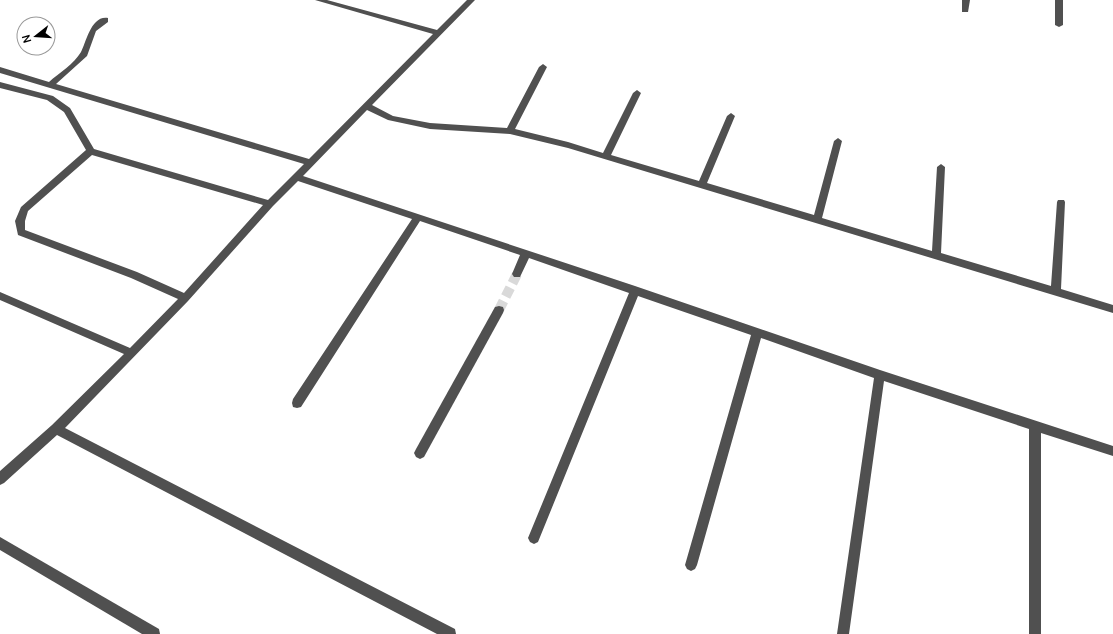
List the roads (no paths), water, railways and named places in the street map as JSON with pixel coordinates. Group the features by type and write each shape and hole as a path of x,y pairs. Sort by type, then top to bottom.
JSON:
{"street":[{"path":"319,0 438,33"},
{"path":"0,479 56,430 132,353 185,298 270,204 471,0"},
{"path":"965,10 966,0"},
{"path":"1058,0 1059,25"},
{"path":"50,85 84,54 93,30 106,20"},
{"path":"510,131 544,68"},
{"path":"0,70 310,163"},
{"path":"0,85 50,98 67,110 91,151 270,204"},
{"path":"606,156 637,93"},
{"path":"366,106 391,118 430,126 510,131 568,145 1113,309"},
{"path":"702,185 732,116"},
{"path":"817,220 838,141"},
{"path":"91,151 24,209 20,221 20,232 134,275 185,298"},
{"path":"936,256 941,167"},
{"path":"297,177 417,218 526,252 880,375 1035,427 1113,451"},
{"path":"1056,292 1061,202"},
{"path":"297,403 417,218"},
{"path":"517,274 526,252"},
{"path":"534,538 635,290"},
{"path":"0,296 132,353"},
{"path":"420,453 499,310"},
{"path":"691,565 757,333"},
{"path":"843,634 880,375"},
{"path":"1035,427 1036,634"},
{"path":"56,430 450,634"},
{"path":"0,543 154,634"}],"tunnel":[{"path":"499,310 517,274"}]}
